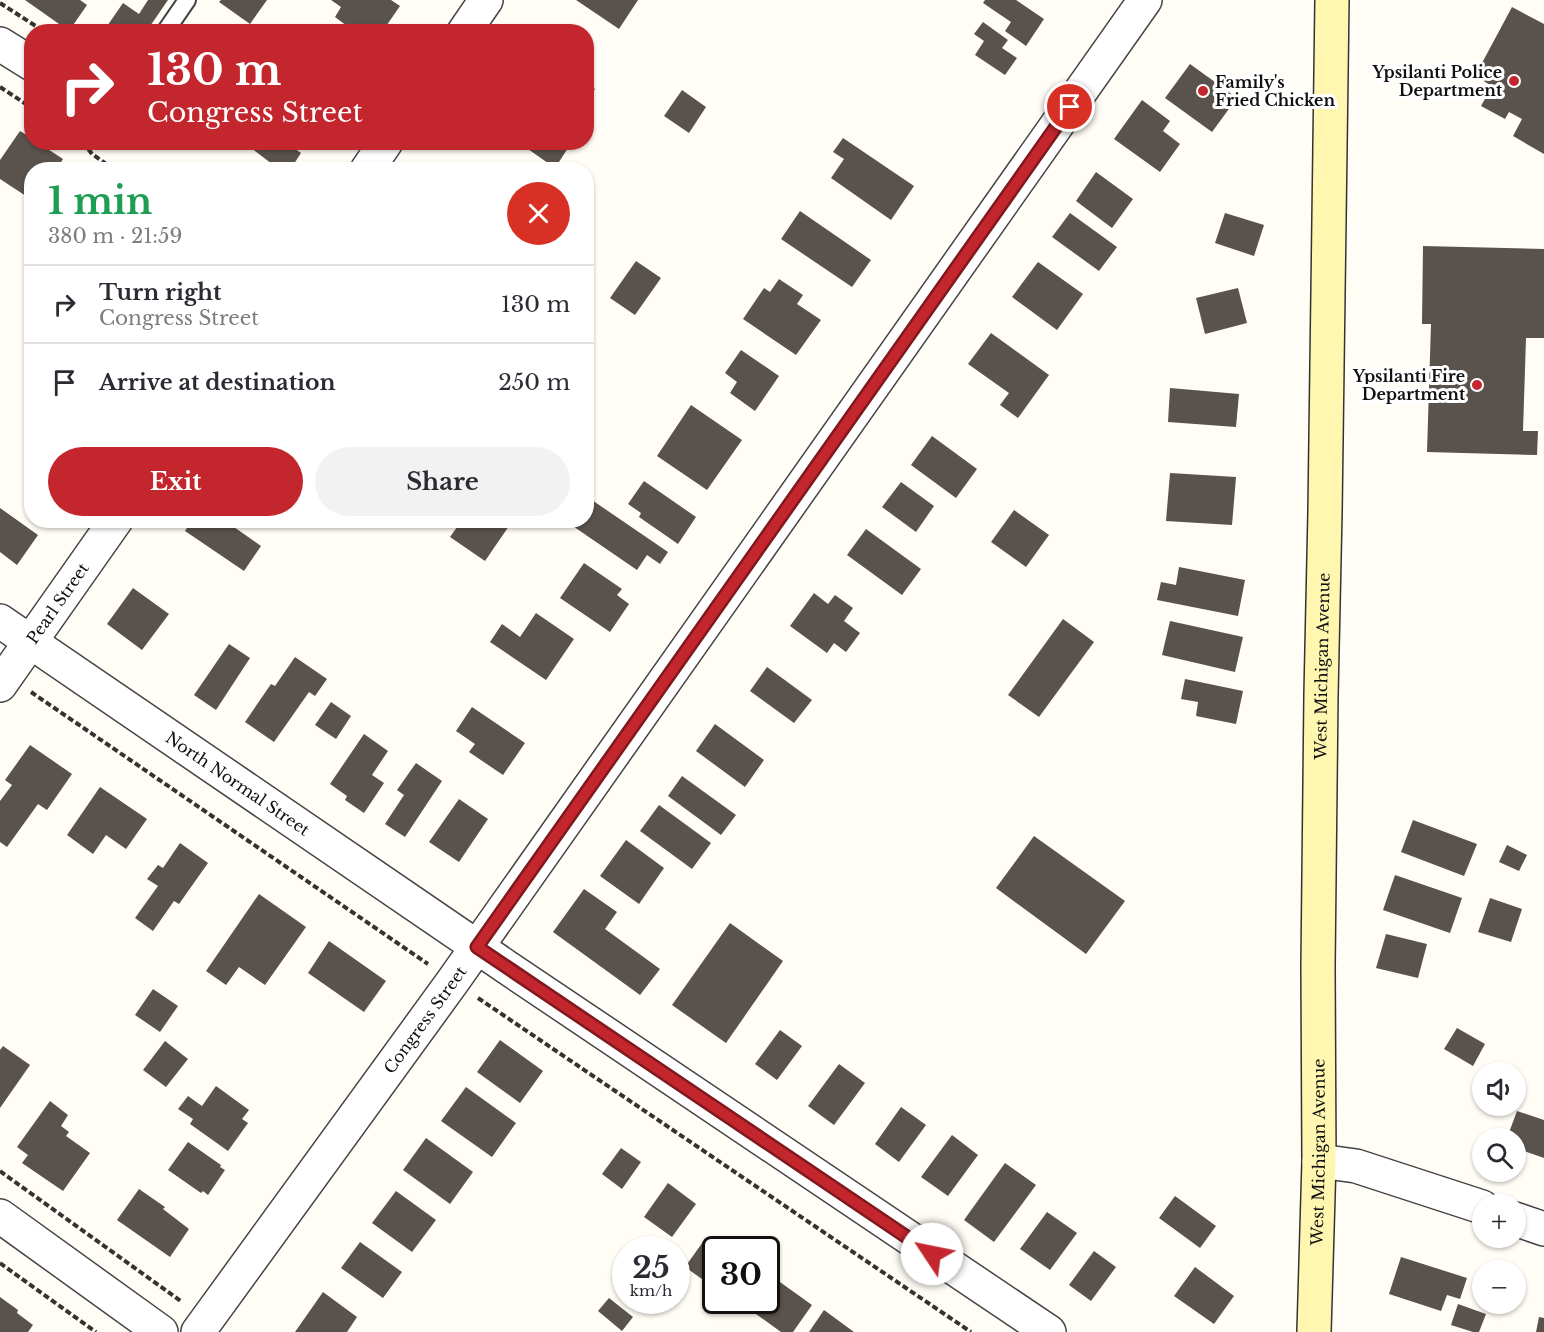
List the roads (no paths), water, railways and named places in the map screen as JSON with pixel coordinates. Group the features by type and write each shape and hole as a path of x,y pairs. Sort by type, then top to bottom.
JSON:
{"main road":[{"name":"West Michigan Avenue","path":"1314,1332 1332,0"}],"street":[{"path":"470,24 486,0"},
{"name":"Congress Street","path":"192,1319 477,947 1145,0"},
{"path":"0,44 24,59"},
{"name":"Pearl Street","path":"12,686 30,640 110,528"},
{"name":"North Normal Street","path":"0,621 477,947 1048,1332"},
{"path":"1318,1161 1356,1166 1472,1204"},
{"path":"0,1216 160,1332"},
{"path":"1526,1223 1544,1229"}],"lane":[{"path":"170,24 187,0"}],"place":[{"name":"Ypsilanti Police Department","path":"1514,81"},
{"name":"Family's Fried Chicken","path":"1203,91"},
{"name":"Ypsilanti Fire Department","path":"1477,385"}]}
